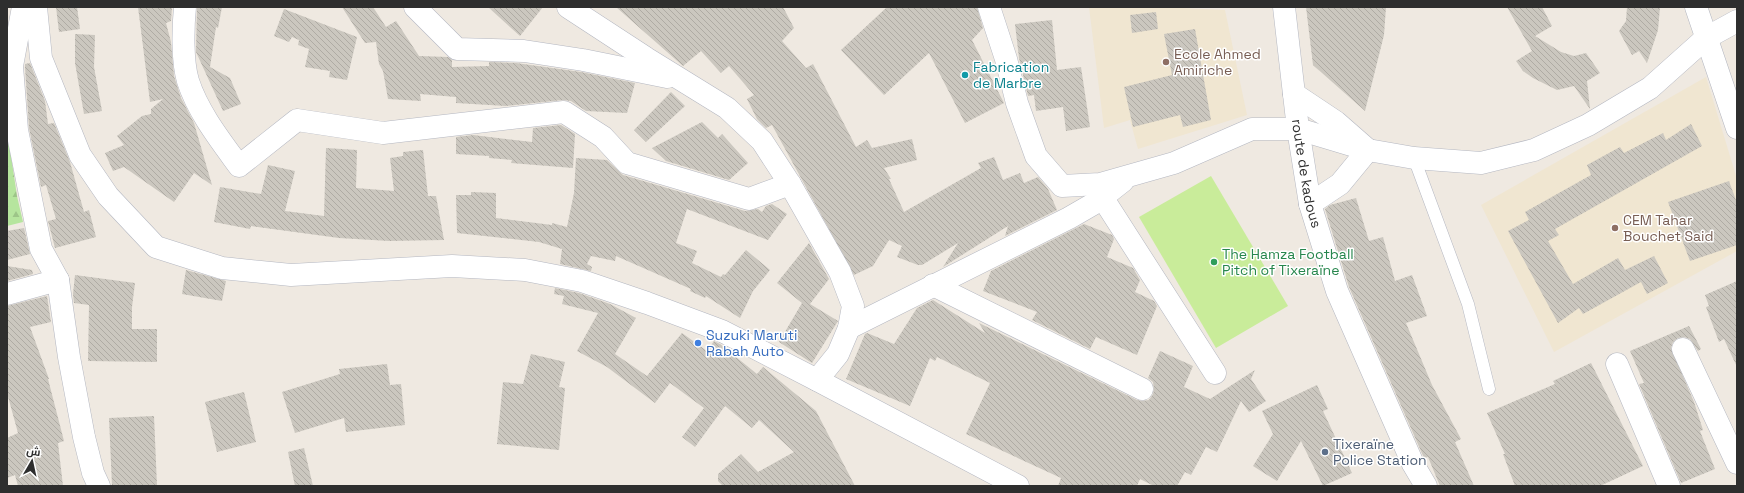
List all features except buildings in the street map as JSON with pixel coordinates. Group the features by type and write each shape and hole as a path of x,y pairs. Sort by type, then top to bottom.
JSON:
{"street":[{"path":"23,7 12,66 16,130 41,249 58,280 69,357 84,437 93,473 99,486"},
{"path":"36,7 41,58 80,155 108,196 156,247 222,268 291,275 452,266 525,270 582,281 722,332 817,380 1018,486"},
{"path":"185,7 183,31 188,80 210,126 239,166 297,120 383,133 564,112 603,137 627,163 749,199 790,184"},
{"path":"415,7 457,49 531,52 583,60 682,80"},
{"path":"568,7 727,108 762,141 790,184 840,272 853,306 849,328 838,354 817,380"},
{"path":"989,7 1006,59 1017,103 1036,156 1062,186 1100,184 1174,163 1252,129 1298,129 1368,150 1414,158 1481,163 1534,150 1588,125 1650,88 1706,38 1737,21"},
{"name":"route de kadous","path":"1284,7 1298,129 1310,204 1337,291 1413,464 1426,486"},
{"path":"1696,7 1737,128"},
{"path":"1294,94 1336,122 1368,150"},
{"path":"1310,204 1340,184 1368,150"},
{"path":"849,328 1069,218 1102,197 1131,175"},
{"path":"1102,197 1215,374"},
{"path":"7,294 58,280"},
{"path":"933,285 1142,389"},
{"path":"1682,349 1737,463"},
{"path":"1617,364 1669,486"}],"lane":[{"path":"1414,158 1468,304 1489,389"}],"shaded area":[{"name":"Ecole Ahmed Amiriche","path":"1089,7 1161,7 1225,10 1247,115 1138,149 1130,120 1104,128"},
{"name":"CEM Tahar Bouchet Said","path":"1706,77 1737,179 1737,251 1554,352 1481,205"}],"green space":[{"path":"7,129 17,196 23,222 7,226"},
{"name":"The Hamza Football Pitch of Tixeraïne","path":"1211,176 1288,306 1216,348 1139,217"}],"place":[{"name":"Ecole Ahmed Amiriche","path":"1166,62"},
{"name":"Fabrication de Marbre","path":"965,75"},
{"name":"CEM Tahar Bouchet Said","path":"1615,228"},
{"name":"The Hamza Football Pitch of Tixeraïne","path":"1214,262"},
{"name":"Suzuki Maruti Rabah Auto","path":"698,343"},
{"name":"Tixeraïne Police Station","path":"1325,452"}]}
